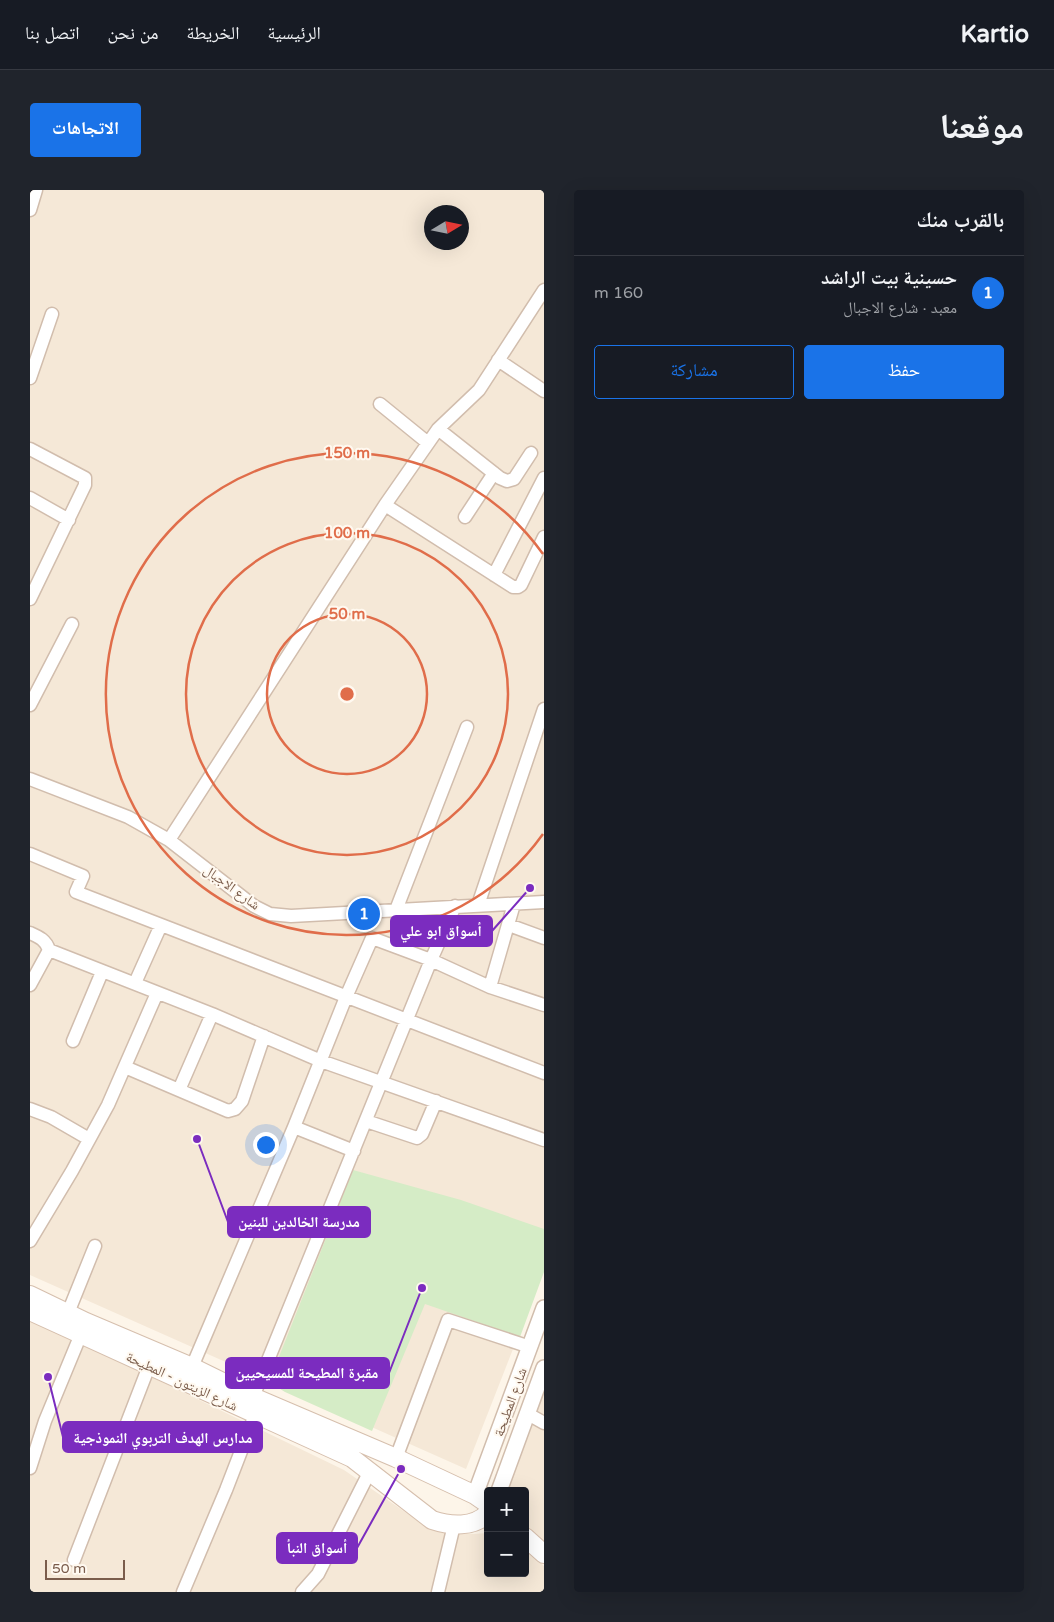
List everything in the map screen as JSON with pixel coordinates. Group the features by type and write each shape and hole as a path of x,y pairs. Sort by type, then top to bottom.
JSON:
{"main road":[{"name":"شارع الزيتون - المطيحة","path":"30,1294 68,1313 192,1367 253,1397 396,1458 481,1500"},
{"name":"شارع الزيتون - المطيحة","path":"30,1311 352,1458 432,1520 442,1524 454,1525 468,1523 484,1517"},
{"path":"529,1540 544,1554"}],"street":[{"path":"30,210 36,190"},
{"path":"169,840 385,506 438,429 479,390 544,290"},
{"path":"30,378 52,314"},
{"path":"498,360 544,391"},
{"path":"380,404 428,443"},
{"path":"438,429 507,481 514,479 531,453"},
{"path":"30,449 86,478 86,485 30,599"},
{"path":"465,517 494,473"},
{"path":"494,574 544,478"},
{"path":"30,498 69,520"},
{"path":"385,506 513,587 521,585 544,537"},
{"path":"30,705 72,624"},
{"path":"478,905 544,709"},
{"path":"396,910 467,727"},
{"name":"شارع الاجبال","path":"30,779 128,817 169,840 254,906 270,914 291,916 544,902"},
{"path":"30,854 83,876 76,892 544,1073"},
{"path":"490,987 514,904"},
{"path":"253,1397 408,1022 431,960 455,906"},
{"path":"509,924 544,938"},
{"path":"135,983 161,925"},
{"path":"30,933 41,938 47,944 48,950 30,985"},
{"path":"192,1367 372,938 431,960 490,987 544,1005"},
{"path":"48,950 212,1014 321,1061 544,1140"},
{"path":"73,1041 102,972"},
{"path":"30,1241 108,1105 157,993"},
{"path":"179,1090 212,1014"},
{"path":"125,1067 228,1110 235,1109 242,1102 264,1036"},
{"path":"366,1121 417,1138 422,1134 436,1101"},
{"path":"30,1109 51,1117 89,1139"},
{"path":"294,1127 354,1151"},
{"path":"68,1313 95,1246"},
{"name":"شارع المطيحة","path":"481,1500 544,1308"},
{"path":"396,1458 448,1320 530,1347"},
{"path":"30,1468 45,1421 80,1334"},
{"path":"74,1560 150,1366"},
{"name":"شارع المطيحة","path":"501,1487 544,1368"},
{"path":"528,1414 544,1423"},
{"path":"182,1592 226,1490 255,1415"},
{"path":"302,1592 318,1574 370,1471"},
{"path":"438,1592 454,1525"}],"shaded area":[{"path":"30,190 544,190 544,1270 466,1469 30,1275"},
{"path":"30,1318 344,1470 424,1525 473,1534 484,1533 484,1577 529,1577 529,1553 544,1566 544,1592 30,1592"},
{"path":"544,1390 544,1541 529,1529 529,1487 506,1487"}],"green space":[{"path":"353,1170 461,1200 544,1229 544,1272 520,1337 425,1304 372,1431 285,1392 269,1382"}],"place":[{"name":"أسواق ابو علي","path":"530,888"},
{"name":"حسينية بيت الراشد","path":"364,914"},
{"name":"مدرسة الخالدين للبنين","path":"197,1139"},
{"name":"مقبرة المطيحة للمسيحيين","path":"422,1288"},
{"name":"مدارس الهدف التربوي النموذجية","path":"48,1377"},
{"name":"أسواق النبأ","path":"401,1469"}]}
